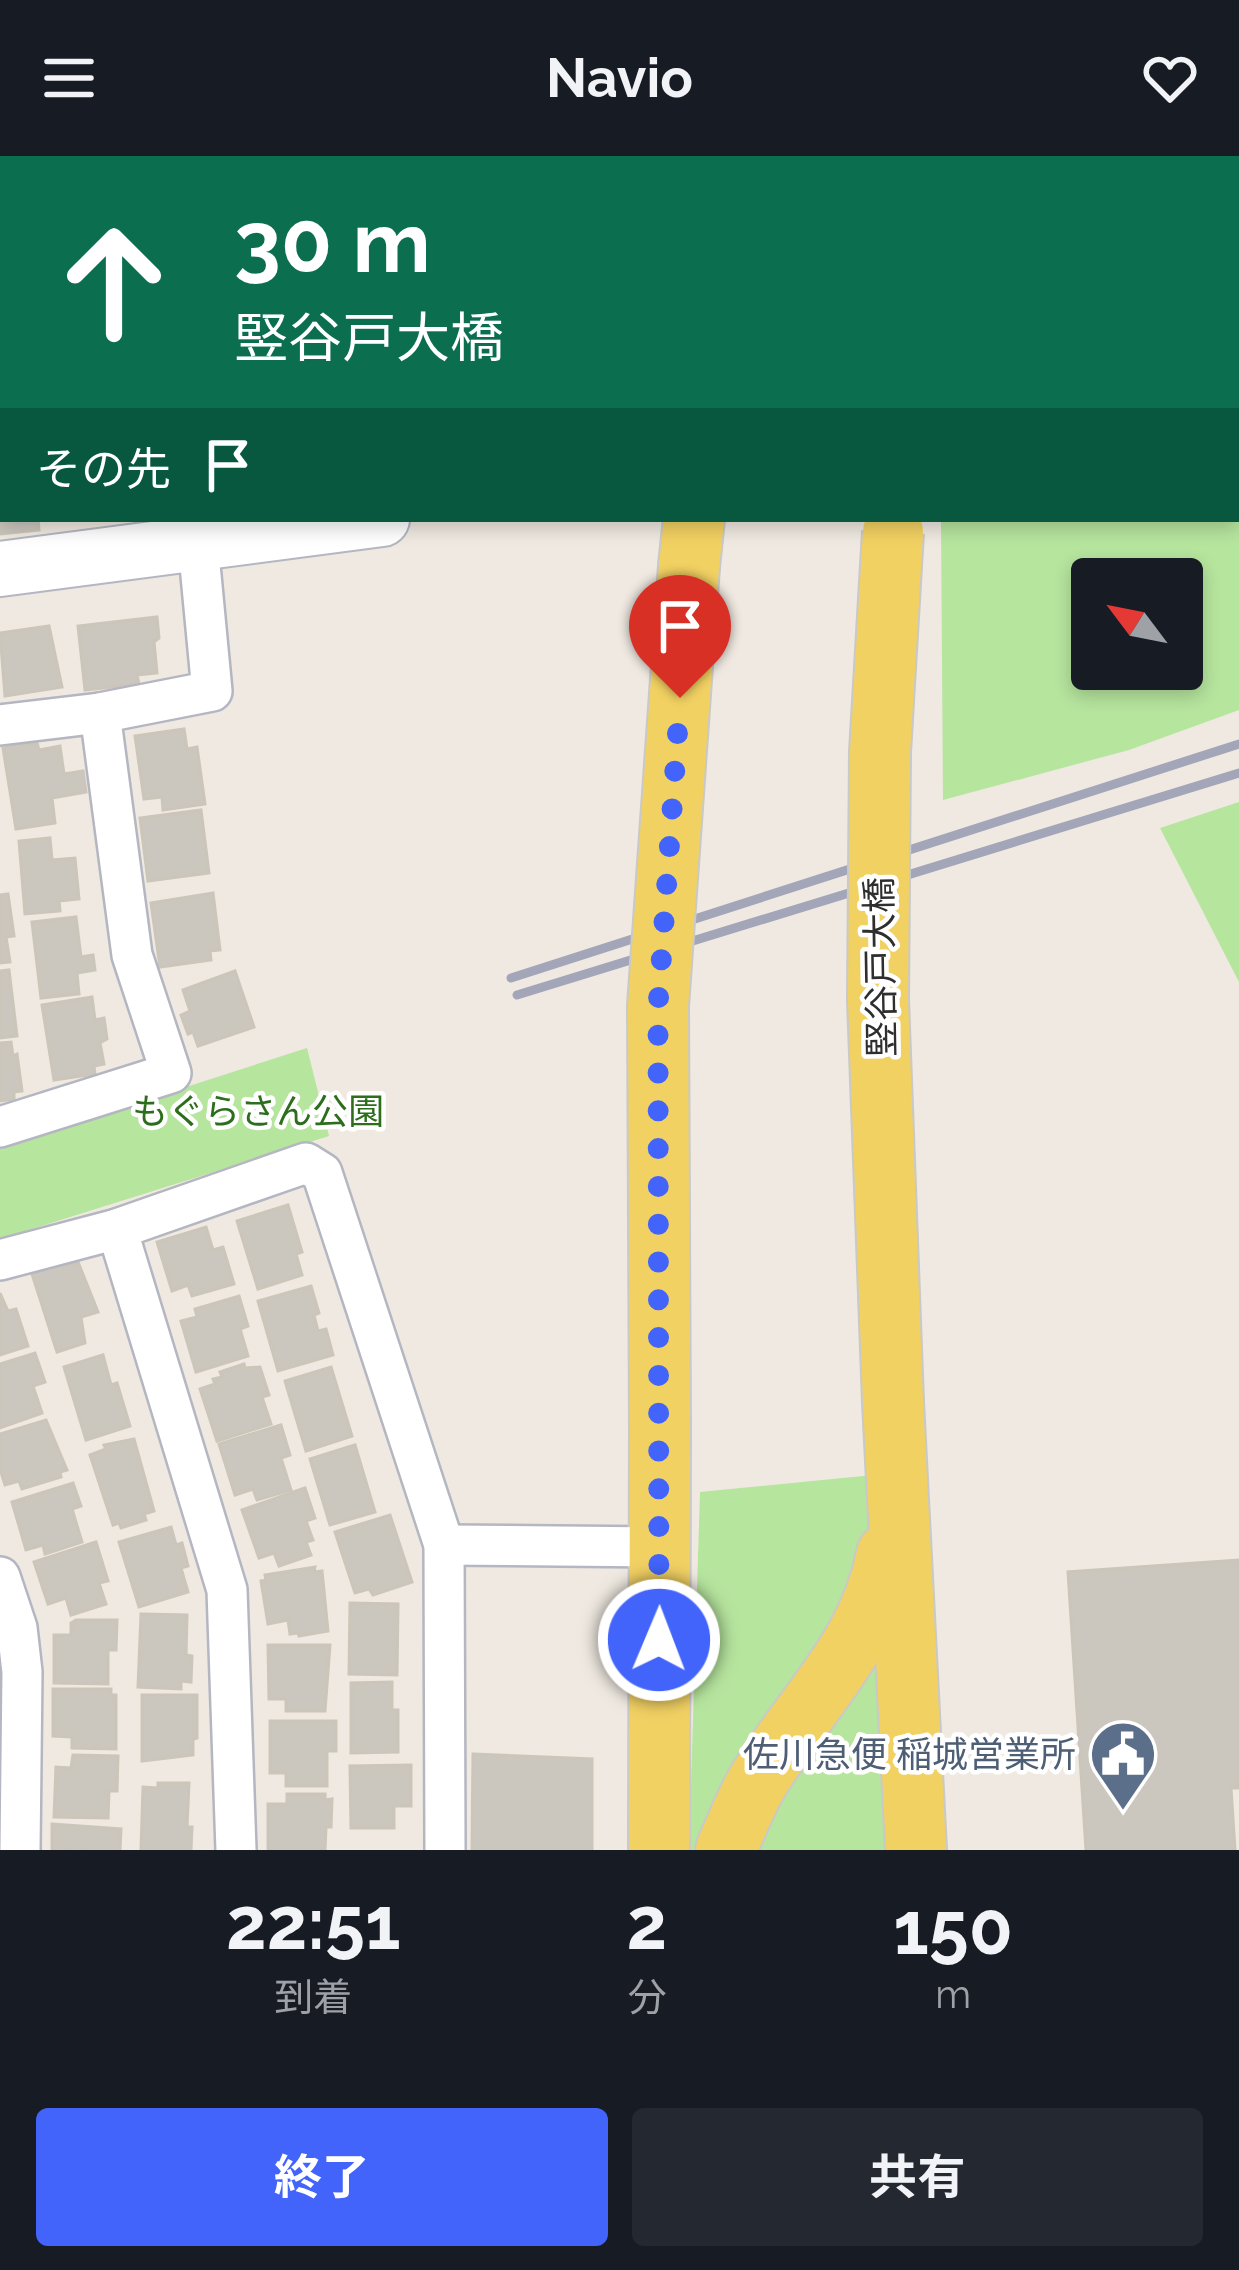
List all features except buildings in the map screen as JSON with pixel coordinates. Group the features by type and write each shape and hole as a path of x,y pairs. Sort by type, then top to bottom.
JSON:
{"main road":[{"name":"竪谷戸大橋","path":"894,526 880,752 878,977 897,1495"},
{"path":"659,1850 658,1006 691,543"},
{"path":"726,1850 758,1781 836,1675 868,1616 880,1588 897,1495"},
{"path":"897,1495 916,1850"}],"street":[{"path":"0,569 360,522"},
{"path":"0,724 100,713 212,691 198,544"},
{"path":"0,1127 171,1073 132,955 100,713"},
{"path":"0,1260 117,1229 306,1162 322,1173 444,1545 445,1850"},
{"path":"117,1229 226,1590 236,1850"},
{"path":"444,1545 660,1547"},
{"path":"0,1577 17,1628 22,1672 20,1850"}],"green space":[{"path":"941,522 1239,522 1239,710 1129,750 943,800"},
{"path":"1239,802 1239,982 1160,828"},
{"name":"もぐらさん公園","path":"307,1048 329,1136 0,1239 0,1147"},
{"path":"873,1475 871,1544 851,1610 706,1850 689,1850 700,1492"},
{"path":"889,1625 900,1850 748,1850"}],"railway":[{"path":"511,978 1239,744"},
{"path":"517,995 1239,773"}],"place":[{"name":"佐川急便 稲城営業所","path":"1123,1813"}],"route":[{"path":"659,1640 658,1006 680,698"}]}
